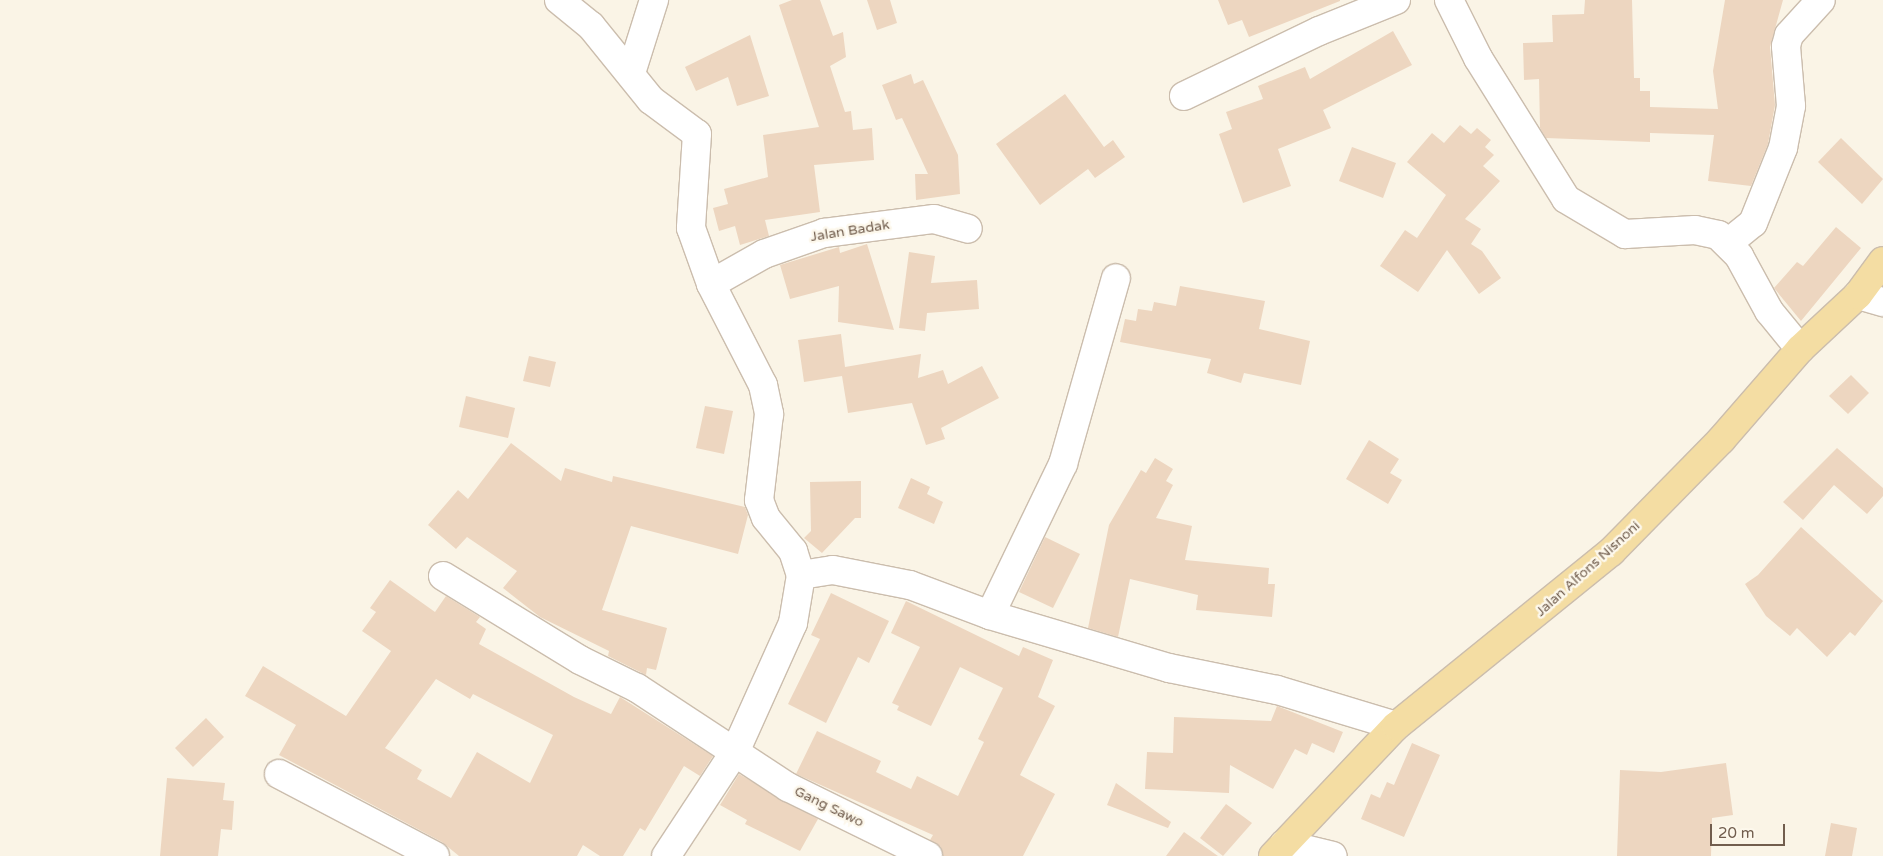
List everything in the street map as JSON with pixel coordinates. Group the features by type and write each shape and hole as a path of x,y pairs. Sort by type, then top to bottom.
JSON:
{"main road":[{"name":"Jalan Alfons Nisnoni","path":"1279,850 1396,726 1611,552 1721,440 1800,349 1871,298 1883,261"}],"street":[{"path":"559,0 591,26 651,100 697,134 691,228 711,284 764,385 769,414 759,500 766,518 794,551 801,575 799,603 790,632 736,750 666,856"},
{"path":"631,74 654,0"},
{"path":"1184,96 1319,31 1396,0"},
{"path":"1449,0 1478,58 1575,207 1625,234 1695,230 1709,232 1728,243 1769,311 1800,349"},
{"path":"1728,243 1753,223 1783,148 1791,106 1786,46 1789,34 1821,0"},
{"name":"Jalan Badak","path":"711,284 764,254 824,233 934,219 968,229"},
{"path":"990,615 1063,464 1116,278"},
{"path":"801,575 833,570 910,584 990,615 1169,668 1277,690 1396,726"},
{"name":"Gang Sawo","path":"443,576 736,750 788,787 928,856"},
{"path":"279,774 435,856"},
{"path":"1279,850 1333,856"}],"building":[{"path":"792,0 820,0 833,36 843,32 846,57 830,66 845,112 851,111 853,130 872,128 874,160 814,165 820,212 765,220 769,236 740,245 735,226 719,231 713,208 728,204 724,189 768,177 763,135 819,127 779,5"},
{"path":"867,0 890,0 897,23 877,30"},
{"path":"1218,0 1340,1 1249,37 1242,20 1228,25"},
{"path":"1585,0 1632,0 1634,78 1640,78 1640,91 1650,91 1650,107 1718,109 1713,71 1725,0 1783,0 1770,47 1775,105 1768,144 1751,186 1708,181 1714,135 1650,133 1650,142 1546,138 1540,128 1539,79 1524,80 1523,43 1553,42 1552,15 1584,14"},
{"path":"1393,31 1412,65 1323,110 1331,128 1278,149 1291,186 1243,203 1219,134 1232,129 1226,112 1263,99 1258,86 1305,67 1310,79"},
{"path":"750,35 769,96 737,106 728,77 696,91 685,67"},
{"path":"911,74 914,84 923,80 958,155 960,194 916,200 915,174 928,174 902,118 896,120 882,85"},
{"path":"1065,94 1104,147 1113,140 1125,157 1095,178 1088,169 1040,205 996,144"},
{"path":"1460,125 1471,134 1477,128 1491,140 1485,147 1494,155 1483,166 1500,181 1465,219 1481,229 1471,244 1482,251 1501,278 1479,294 1447,250 1418,292 1380,266 1405,230 1417,238 1446,195 1407,162 1432,133 1444,143"},
{"path":"1841,138 1883,179 1862,204 1818,162"},
{"path":"1352,147 1396,163 1383,198 1339,181"},
{"path":"1836,227 1861,248 1801,321 1774,288 1797,262 1803,266"},
{"path":"867,244 894,330 838,322 839,286 790,299 780,265 839,247 840,253"},
{"path":"909,252 935,256 931,283 977,280 979,309 927,313 925,331 899,328"},
{"path":"1180,286 1265,301 1259,329 1310,341 1301,385 1244,373 1241,383 1207,373 1211,359 1120,342 1125,319 1136,321 1138,309 1152,311 1154,302 1176,306"},
{"path":"841,334 845,367 921,354 918,378 943,370 948,384 982,366 999,398 941,428 945,439 926,445 912,403 848,413 842,376 804,382 798,340"},
{"path":"529,356 556,362 550,387 523,381"},
{"path":"1851,375 1869,393 1848,414 1829,396"},
{"path":"466,396 515,408 508,438 459,427"},
{"path":"705,406 733,411 724,454 696,448"},
{"path":"1369,440 1399,459 1390,473 1402,480 1388,504 1346,479"},
{"path":"511,443 561,481 565,468 612,482 613,476 745,507 748,515 738,554 631,526 602,610 667,628 656,670 647,668 646,675 608,656 609,651 540,617 503,588 517,571 467,537 456,549 428,525 458,490 468,499"},
{"path":"1837,448 1883,488 1883,496 1867,514 1834,485 1803,520 1783,502"},
{"path":"1155,458 1173,469 1166,481 1173,485 1156,518 1192,526 1185,560 1269,568 1268,584 1275,584 1272,617 1196,610 1198,595 1130,579 1118,637 1088,628 1109,525 1141,470 1146,473"},
{"path":"911,478 930,487 927,494 943,502 934,524 898,508"},
{"path":"861,481 861,518 855,518 822,553 804,538 811,531 810,482"},
{"path":"1801,527 1883,601 1855,636 1850,632 1827,657 1797,628 1790,636 1766,616 1745,584 1758,575"},
{"path":"1045,537 1080,554 1053,608 1019,592"},
{"path":"390,580 435,612 446,596 480,617 476,622 486,629 479,644 574,697 611,714 620,697 713,756 700,776 684,766 645,831 640,828 623,856 600,856 583,845 577,856 459,856 442,842 279,755 296,725 245,696 263,666 346,716 391,651 362,631 376,612 370,608","holes":["436,679 470,699 473,694 553,735 530,783 477,752 451,798 417,779 422,770 385,748"]},
{"path":"831,593 889,621 869,663 858,657 826,723 788,704 820,639 811,635"},
{"path":"906,601 1019,656 1023,647 1053,660 1038,697 1055,706 1020,775 1055,794 1023,856 943,856 941,847 930,840 933,835 796,774 817,731 881,761 876,772 911,789 917,776 958,796 984,742 978,739 1003,688 960,667 931,726 897,710 899,706 892,703 920,647 891,633"},
{"path":"1277,706 1343,732 1334,753 1312,743 1307,755 1295,749 1273,789 1230,765 1229,793 1145,789 1147,752 1173,753 1174,717 1271,721"},
{"path":"206,718 224,737 193,767 175,748"},
{"path":"1412,743 1440,755 1404,837 1361,819 1371,794 1380,798 1387,782 1394,785"},
{"path":"1726,763 1733,815 1712,818 1711,856 1617,856 1620,770 1661,772"},
{"path":"739,774 818,819 800,851 745,824 747,820 720,805"},
{"path":"167,778 225,783 223,800 234,801 232,830 221,829 218,856 160,856"},
{"path":"1116,783 1171,822 1168,828 1107,805"},
{"path":"1226,804 1252,823 1223,856 1200,838"},
{"path":"1831,823 1857,828 1852,856 1825,856"},
{"path":"1184,832 1218,856 1166,856"}]}
